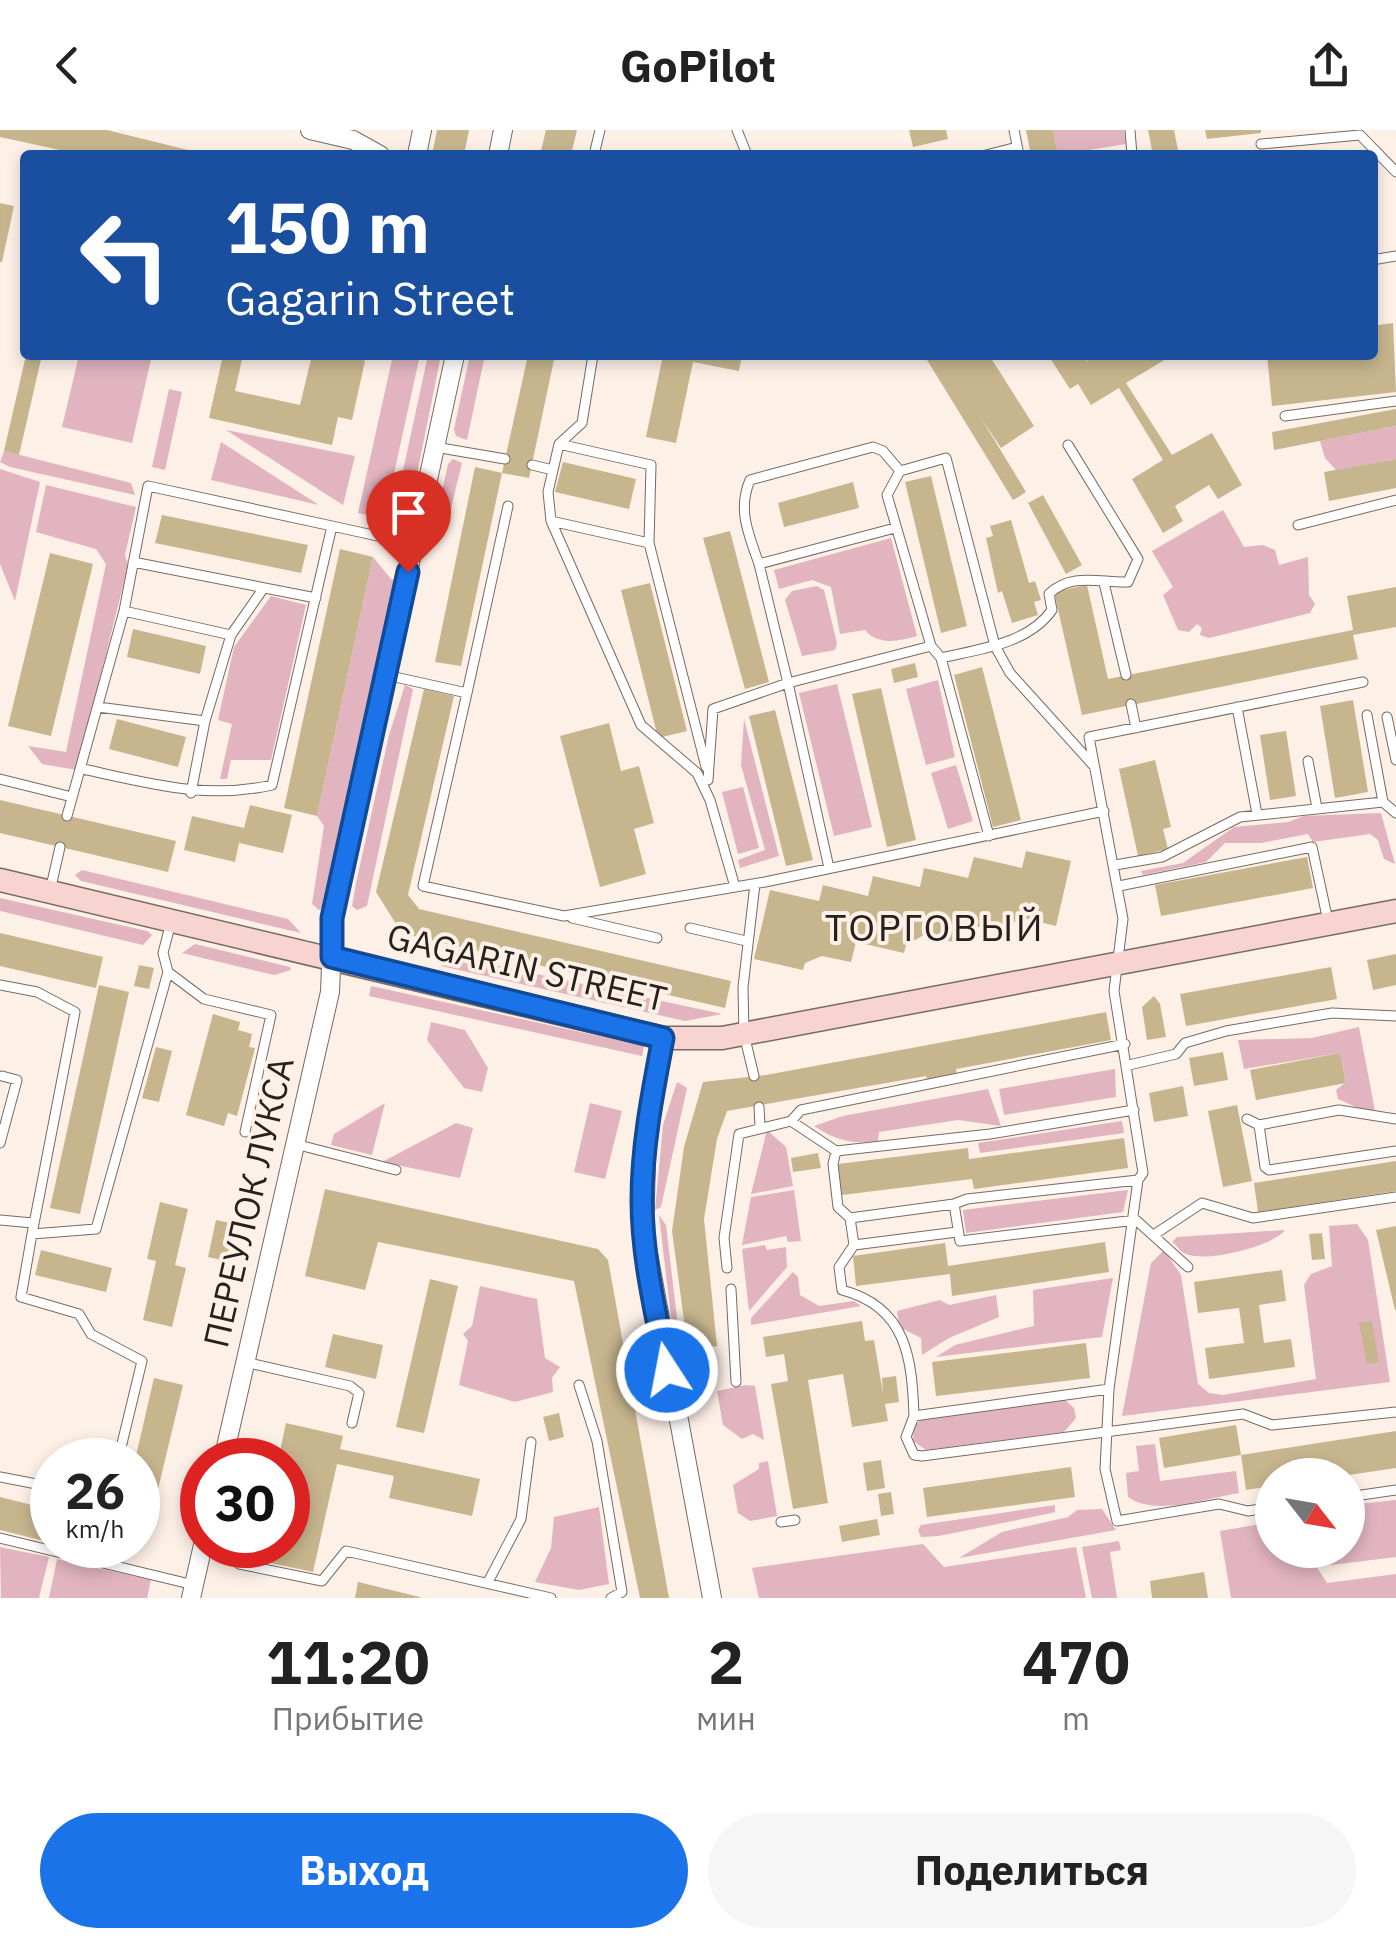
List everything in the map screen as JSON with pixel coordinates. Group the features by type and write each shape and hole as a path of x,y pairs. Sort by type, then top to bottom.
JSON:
{"main road":[{"name":"GAGARIN STREET","path":"0,880 663,1038 744,1034 1396,911"}],"street":[{"path":"310,130 371,144"},
{"name":"ПЕРЕУЛОК ЛУКСА","path":"227,1438 330,992 332,918 454,360"},
{"path":"663,1038 650,1100 642,1179 644,1232 712,1598"}],"lane":[{"path":"1261,144 1360,135 1375,150"},
{"path":"1378,154 1396,172"},
{"path":"592,360 582,422 559,444 552,470 548,492 551,521 641,724 697,773 710,800 735,887"},
{"path":"1286,416 1396,402"},
{"path":"559,444 651,465 650,542 710,800"},
{"path":"942,658 995,646 1040,627 1052,610 1049,594 1056,586 1092,578 1128,582 1138,559 1068,444"},
{"path":"435,447 506,459"},
{"path":"829,868 759,564 743,518 744,494 750,480 873,448 883,451 900,471"},
{"path":"989,836 942,658 931,646 895,528 887,495 900,471 946,458 995,646 1010,673 1095,766"},
{"path":"532,465 552,470"},
{"path":"67,816 124,611 148,486 414,544"},
{"path":"1298,525 1396,500"},
{"path":"508,506 424,886 657,938"},
{"path":"551,521 650,542"},
{"path":"83,769 191,793 244,792 272,785 332,526"},
{"path":"759,564 895,528"},
{"path":"133,562 316,598"},
{"path":"1104,582 1126,675"},
{"path":"191,793 205,721 231,635 264,589"},
{"path":"124,611 231,635"},
{"path":"708,780 713,709 788,684 931,646"},
{"path":"386,675 467,693"},
{"path":"1255,1510 1220,1504 1117,1522 1105,1469 1108,1389 1143,1160 1114,991 1123,929 1119,886 1089,738 1363,682"},
{"path":"1131,704 1136,728"},
{"path":"1238,707 1257,814"},
{"path":"98,708 205,721"},
{"path":"1368,715 1384,802 1396,813"},
{"path":"1388,717 1396,760"},
{"path":"1308,761 1317,808"},
{"path":"0,779 72,797"},
{"path":"1114,865 1162,857 1240,817 1384,802"},
{"path":"564,916 756,884 1104,812"},
{"path":"50,892 60,847"},
{"path":"1119,886 1312,847 1329,924"},
{"path":"754,1076 744,1034 746,941 756,884"},
{"path":"0,1220 33,1228 96,1228 168,972 163,953 172,920"},
{"path":"690,928 746,941"},
{"path":"168,972 204,999 272,1015 244,1132"},
{"path":"0,985 37,992 75,1012 21,1297 79,1314 91,1334 142,1361 123,1438"},
{"path":"1129,1064 1176,1054 1184,1043 1226,1031 1332,1012 1396,1016"},
{"path":"727,1268 724,1238 740,1134 791,1121 801,1110 1125,1044"},
{"path":"0,1143 17,1080 2,1076"},
{"path":"759,1107 760,1126"},
{"path":"791,1121 836,1151 990,1134 1134,1110"},
{"path":"1246,1119 1259,1124 1339,1110 1396,1119"},
{"path":"1259,1124 1269,1170 1396,1151"},
{"path":"295,1144 396,1170"},
{"path":"836,1151 833,1164 838,1207 850,1218 854,1245 839,1267 842,1290 867,1296 912,1355 914,1416 906,1438 914,1456 1242,1414 1272,1426 1396,1412"},
{"path":"850,1218 967,1199 1138,1180"},
{"path":"1155,1234 1202,1203 1252,1218 1396,1197"},
{"path":"954,1204 960,1241 1136,1220 1188,1268"},
{"path":"854,1245 957,1232"},
{"path":"730,1289 736,1382"},
{"path":"245,1362 350,1386 358,1393 352,1422"},
{"path":"579,1385 596,1441 622,1592 610,1598"},
{"path":"914,1416 1108,1389"},
{"path":"488,1582 521,1519 531,1442"},
{"path":"0,1476 30,1482"},
{"path":"1365,1495 1396,1490"},
{"path":"780,1522 795,1520"},
{"path":"0,1538 192,1592"},
{"path":"259,1568 322,1581 346,1551 551,1598"}],"shaded area":[{"path":"1053,130 1124,130 1126,144 1057,150"},
{"path":"78,360 151,360 132,443 62,427"},
{"path":"392,360 419,360 384,519 358,513"},
{"path":"427,360 440,360 415,484 393,517"},
{"path":"469,360 484,360 467,440 456,436 454,429"},
{"path":"169,389 182,392 165,470 152,467"},
{"path":"1396,426 1396,459 1336,470 1325,458 1320,441"},
{"path":"226,430 355,456 343,505"},
{"path":"221,442 319,505 211,480"},
{"path":"4,451 131,483 135,495 10,467 0,462"},
{"path":"453,459 462,463 445,533 440,535 434,529 448,464"},
{"path":"0,469 40,482 15,601 0,564"},
{"path":"46,485 136,507 125,555 128,566 77,770 42,764 28,746 66,752 106,564 96,549 36,532"},
{"path":"1223,510 1244,547 1263,545 1275,550 1279,565 1308,557 1309,595 1315,604 1310,613 1209,638 1200,635 1202,628 1197,624 1189,632 1178,630 1163,595 1173,587 1152,551"},
{"path":"891,538 917,636 889,641 865,630 840,634 831,587 812,580 779,589 774,570"},
{"path":"373,557 391,579 401,582 328,905 319,910 312,904 324,826 317,816"},
{"path":"817,586 824,590 837,643 835,650 802,656 785,600 792,591"},
{"path":"271,596 306,605 271,760 231,760 227,779 220,779 232,724 218,720 234,647"},
{"path":"938,680 955,757 926,765 906,689"},
{"path":"837,684 872,827 834,836 799,693"},
{"path":"405,685 413,689 367,906 357,910 352,906 356,883 389,735"},
{"path":"744,719 779,856 740,868 738,860 765,850 741,765"},
{"path":"956,765 973,821 948,829 931,773"},
{"path":"743,787 759,848 738,854 722,792"},
{"path":"1381,813 1395,864 1384,859 1378,840 1370,834 1313,842 1308,834 1261,843 1225,843 1206,862 1143,875 1141,871 1183,863 1234,827 1288,822 1304,816"},
{"path":"82,870 288,919 301,933 81,881 75,875"},
{"path":"0,898 152,935 143,945 0,911"},
{"path":"195,944 291,970 274,975 182,953"},
{"path":"444,954 722,1014 685,1021 441,966"},
{"path":"371,986 644,1046 642,1056 369,996"},
{"path":"431,1022 465,1030 488,1068 482,1092 464,1088 427,1040"},
{"path":"1359,1027 1376,1116 1338,1099 1336,1090 1346,1082 1340,1053 1244,1069 1238,1040 1312,1038"},
{"path":"1115,1069 1116,1097 1004,1115 999,1089"},
{"path":"677,1082 687,1088 661,1207 655,1210 663,1125"},
{"path":"988,1089 1001,1126 958,1120 879,1132 878,1141 852,1142 814,1126 843,1116"},
{"path":"385,1103 372,1155 331,1145 334,1134"},
{"path":"590,1103 622,1111 605,1179 574,1172"},
{"path":"1122,1121 1124,1133 980,1153 978,1143"},
{"path":"456,1123 473,1128 460,1178 382,1162"},
{"path":"767,1130 786,1147 793,1186 751,1194"},
{"path":"794,1190 801,1241 788,1242 786,1236 742,1245 751,1197"},
{"path":"1128,1190 1123,1212 966,1233 963,1210"},
{"path":"659,1215 666,1225 681,1352 675,1351"},
{"path":"1357,1224 1368,1240 1390,1382 1122,1416 1151,1263 1164,1250 1181,1275 1198,1384 1209,1393 1223,1395 1316,1379 1304,1285 1311,1274 1332,1266 1329,1226"},
{"path":"1285,1230 1267,1242 1221,1255 1193,1256 1172,1242 1177,1237"},
{"path":"765,1245 767,1250 786,1247 787,1267 749,1311 742,1249"},
{"path":"793,1272 798,1277 800,1295 819,1306 854,1301 861,1306 751,1325 751,1318"},
{"path":"1113,1278 1102,1337 936,1357 955,1345 1034,1326 1033,1290"},
{"path":"480,1286 537,1299 545,1358 560,1367 552,1378 553,1392 515,1402 459,1385 468,1341 463,1334 472,1326"},
{"path":"996,1295 999,1317 949,1338 922,1355 921,1338 899,1327 897,1311 940,1300 949,1305"},
{"path":"755,1386 764,1440 753,1434 742,1439 723,1425 717,1391"},
{"path":"1065,1400 1074,1408 1076,1418 1064,1432 926,1450 913,1441 914,1426 923,1418"},
{"path":"1155,1444 1160,1481 1236,1471 1239,1493 1167,1506 1139,1503 1128,1497 1126,1473 1139,1471 1136,1446"},
{"path":"768,1461 777,1516 750,1521 738,1513 733,1485 759,1469 759,1463"},
{"path":"1396,1500 1396,1557 1365,1561 1365,1503"},
{"path":"1055,1505 1055,1512 939,1536 921,1537 918,1530 921,1525"},
{"path":"599,1507 609,1584 579,1590 535,1582 551,1548 554,1517"},
{"path":"1102,1509 1116,1530 959,1558 1002,1532 1068,1517 1077,1510"},
{"path":"1255,1525 1255,1568 1317,1568 1327,1583 1396,1574 1396,1598 1231,1598 1220,1531"},
{"path":"1119,1541 1121,1550 1110,1552 1117,1598 1092,1598 1082,1547"},
{"path":"923,1544 944,1567 1076,1547 1086,1598 759,1598 752,1568"},
{"path":"0,1547 30,1553 30,1568 46,1568 39,1598 1,1598"},
{"path":"55,1568 97,1568 151,1580 147,1598 49,1598"}],"building":[{"path":"0,130 107,130 188,150 60,150 0,137"},
{"path":"437,130 469,130 465,150 433,150"},
{"path":"546,130 577,130 572,150 541,150"},
{"path":"909,130 946,130 948,139 913,147"},
{"path":"1026,130 1053,130 1057,150 1030,150"},
{"path":"1148,130 1174,130 1178,150 1152,150"},
{"path":"1205,130 1261,130 1261,133 1207,139"},
{"path":"0,203 14,206 2,262 0,262"},
{"path":"1393,323 1396,392 1272,406 1267,360 1378,360 1378,325"},
{"path":"25,360 41,360 19,455 4,451"},
{"path":"222,360 242,360 235,391 300,405 311,360 365,361 352,420 338,417 332,445 209,418"},
{"path":"527,360 554,360 529,478 502,473"},
{"path":"662,360 741,360 739,371 693,362 676,443 646,437"},
{"path":"927,360 992,360 1034,426 1001,448 981,418 1026,492 1013,500"},
{"path":"1051,360 1164,360 1126,383 1172,455 1212,433 1242,485 1218,499 1209,485 1175,506 1183,521 1163,533 1132,479 1163,460 1119,388 1091,405 1078,384 1070,389"},
{"path":"1396,409 1396,426 1274,450 1272,432"},
{"path":"1396,459 1396,488 1329,501 1324,472"},
{"path":"563,462 636,479 629,509 555,492"},
{"path":"475,467 502,473 461,666 435,662"},
{"path":"931,476 967,626 941,633 905,482"},
{"path":"853,482 859,508 784,527 778,503"},
{"path":"1043,495 1082,565 1066,574 1028,503"},
{"path":"162,515 308,545 301,573 155,543"},
{"path":"1011,520 1029,583 1035,581 1041,600 1034,602 1038,615 1012,623 1002,591 998,593 986,538 993,536 990,526"},
{"path":"730,531 769,682 745,689 703,538"},
{"path":"340,549 373,557 317,816 284,808"},
{"path":"50,553 93,564 51,736 8,726"},
{"path":"650,583 687,731 658,738 621,590"},
{"path":"1087,585 1108,679 1353,630 1347,596 1396,587 1396,627 1353,635 1358,659 1082,715 1054,592"},
{"path":"133,629 206,646 200,674 127,657"},
{"path":"915,663 918,677 894,683 891,669"},
{"path":"982,667 1021,820 993,827 954,675"},
{"path":"881,688 916,840 887,847 852,694"},
{"path":"424,689 454,696 408,895 419,909 731,981 725,1008 413,936 396,924 376,892"},
{"path":"1353,700 1368,792 1335,798 1320,706"},
{"path":"775,710 813,860 786,866 749,716"},
{"path":"117,719 186,737 178,767 109,749"},
{"path":"609,723 621,771 639,766 654,823 634,829 646,874 600,887 560,736"},
{"path":"1286,731 1296,796 1270,800 1260,735"},
{"path":"1155,760 1171,827 1163,829 1168,849 1138,856 1119,769"},
{"path":"0,800 176,841 168,872 0,833"},
{"path":"250,805 292,815 283,853 239,843 235,862 184,850 192,816 244,828"},
{"path":"1026,851 1071,861 1056,926 1023,918 1006,926 1004,933 958,922 954,942 924,935 906,945 904,953 856,942 851,962 822,956 805,963 803,970 754,959 770,890 819,901 823,885 868,896 873,876 920,887 924,868 968,878 974,857 1022,868"},
{"path":"1307,857 1313,888 1161,916 1155,885"},
{"path":"0,933 103,957 96,988 0,966"},
{"path":"1396,954 1396,985 1373,990 1367,960"},
{"path":"139,965 154,968 149,989 134,986"},
{"path":"1331,967 1337,999 1186,1026 1180,994"},
{"path":"99,985 129,992 80,1214 50,1208"},
{"path":"1154,996 1160,1004 1166,1037 1147,1040 1142,1007"},
{"path":"1106,1012 1111,1040 956,1069 957,1076 928,1082 926,1076 727,1111 717,1139 704,1219 717,1346 688,1350 672,1231 684,1147 703,1082 766,1075"},
{"path":"213,1014 240,1022 238,1030 252,1034 249,1047 255,1048 237,1116 228,1113 224,1126 186,1115"},
{"path":"156,1047 172,1051 159,1102 142,1098"},
{"path":"1223,1052 1228,1080 1194,1086 1189,1058"},
{"path":"1340,1053 1346,1083 1256,1100 1250,1070"},
{"path":"1183,1086 1188,1116 1154,1122 1149,1093"},
{"path":"1237,1105 1252,1181 1223,1187 1208,1111"},
{"path":"1124,1138 1128,1168 974,1189 972,1179 842,1195 838,1164 968,1148 969,1159"},
{"path":"818,1153 821,1168 793,1172 791,1158"},
{"path":"1396,1161 1396,1191 1258,1212 1254,1183"},
{"path":"325,1189 598,1249 608,1260 669,1598 640,1598 574,1281 378,1242 365,1290 305,1276"},
{"path":"160,1202 188,1209 175,1265 186,1268 172,1327 143,1320 156,1261 147,1259"},
{"path":"216,1220 235,1224 226,1261 208,1257"},
{"path":"1396,1226 1396,1310 1395,1310 1376,1230"},
{"path":"1322,1233 1325,1259 1312,1260 1309,1234"},
{"path":"1105,1242 1109,1272 952,1296 950,1274 856,1286 853,1256 945,1243 948,1266"},
{"path":"41,1250 112,1268 106,1292 35,1275"},
{"path":"1282,1270 1286,1301 1259,1305 1264,1343 1291,1339 1295,1367 1209,1379 1205,1348 1244,1343 1239,1308 1198,1313 1194,1282"},
{"path":"430,1279 458,1286 424,1433 396,1427"},
{"path":"862,1321 865,1341 874,1340 883,1394 882,1378 896,1376 899,1402 885,1404 888,1421 852,1427 843,1374 808,1380 828,1503 793,1509 771,1384 788,1381 784,1354 766,1357 763,1337"},
{"path":"1372,1321 1379,1362 1367,1364 1359,1323"},
{"path":"333,1334 383,1345 376,1379 325,1367"},
{"path":"1086,1343 1090,1378 936,1396 932,1362"},
{"path":"154,1378 183,1385 160,1481 160,1438 140,1438"},
{"path":"559,1413 564,1437 549,1441 543,1417"},
{"path":"286,1423 343,1436 340,1449 480,1479 472,1516 389,1498 394,1476 337,1464 313,1572 294,1568 310,1568 310,1438 283,1438"},
{"path":"1236,1425 1241,1455 1164,1468 1159,1438"},
{"path":"1396,1431 1396,1468 1365,1473 1365,1458 1255,1458 1255,1489 1246,1490 1241,1455"},
{"path":"881,1460 885,1488 867,1491 863,1463"},
{"path":"1071,1467 1075,1497 927,1517 923,1488"},
{"path":"891,1492 894,1514 881,1516 878,1494"},
{"path":"0,1497 30,1504 30,1538 0,1530"},
{"path":"877,1519 880,1535 842,1542 839,1526"},
{"path":"1204,1572 1208,1598 1152,1598 1150,1581"},
{"path":"358,1582 420,1597 420,1598 355,1598"}],"district":[{"name":"ТОРГОВЫЙ","path":"935,926"}],"route":[{"path":"408,572 332,918 332,957 663,1038 650,1100 642,1204 647,1262 667,1370"}]}
